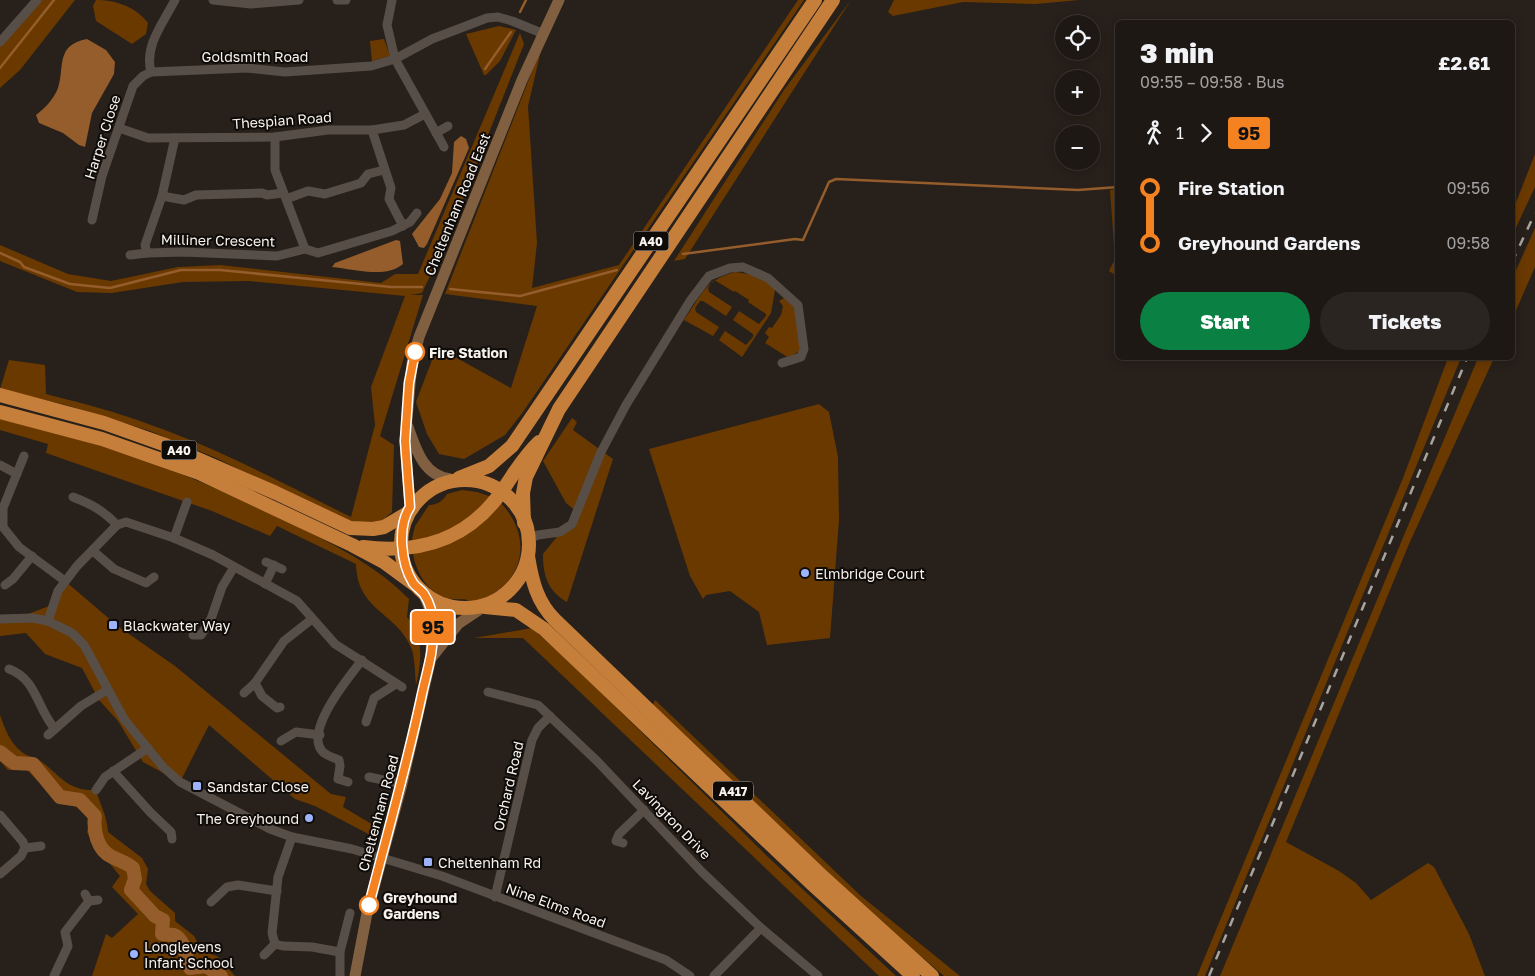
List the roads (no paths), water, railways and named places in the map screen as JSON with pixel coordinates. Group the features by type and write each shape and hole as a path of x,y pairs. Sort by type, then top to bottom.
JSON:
{"highway":[{"name":"A40","path":"0,395 104,423 163,444 268,489 350,528 373,529 384,527 408,510 426,492 454,478 489,466 512,446 815,0"},
{"name":"A40","path":"0,412 102,439 199,473 384,562 414,584 424,594 438,602 456,608 483,607 495,602 513,587 523,572 528,556 523,493 526,477 547,434 575,385 833,0"},
{"name":"A40","path":"352,545 386,550 402,549 429,545 450,537 471,523 501,492 524,456 547,434"},
{"name":"A40","path":"454,478 487,484 501,492 510,500 524,523"},
{"name":"A40","path":"408,510 402,549 406,566 414,584"},
{"name":"A417","path":"528,556 531,576 537,595 555,620 830,883 932,976"},
{"name":"A417","path":"483,607 516,610 544,629 812,884 913,976"}],"main road":[{"name":"Cheltenham Road East","path":"408,510 405,441 409,383 419,337 522,80 559,0"},
{"name":"Cheltenham Road East","path":"407,426 425,465 441,478 454,478"},
{"name":"Cheltenham Road","path":"355,976 367,913 402,784 431,658 433,626 429,605 424,594"},
{"name":"Cheltenham Road","path":"431,658 458,624 483,607"}],"street":[{"path":"0,42 37,0"},
{"path":"151,72 148,59 150,49 175,0"},
{"path":"213,0 251,4 299,0"},
{"path":"337,0 346,0"},
{"path":"392,0 387,25 395,59 444,147"},
{"name":"Goldsmith Road","path":"151,72 247,68 285,72 371,66 395,59 432,39 487,18 498,17 544,34"},
{"name":"Harper Close","path":"92,220 102,176 133,86 143,76 151,72"},
{"name":"Thespian Road","path":"119,128 148,138 275,137 328,130 372,130 404,125 425,114"},
{"path":"436,133 448,126"},
{"path":"372,130 384,170 392,188 389,199 403,226 417,213"},
{"path":"275,137 275,170 305,249"},
{"name":"Milliner Crescent","path":"175,138 162,196 145,245 147,253 182,252 277,256 305,249 318,253 403,226"},
{"path":"162,196 184,200 196,195 262,192 267,195 284,196 308,191 325,194 361,183 368,174 384,170"},
{"path":"130,255 147,253"},
{"path":"528,539 538,535 560,532 572,524 601,452 626,405 690,301 709,276 730,268 743,267 768,278 798,305 804,349 801,357 782,364"},
{"path":"24,456 3,508 3,527 19,547 65,581"},
{"path":"0,465 17,474"},
{"path":"73,496 82,505 108,514 117,525"},
{"path":"174,538 188,516 187,502"},
{"path":"48,621 52,605 65,581 117,525 126,522 174,538 234,567 297,601 335,644 399,686 374,698 366,722"},
{"path":"93,551 114,569 149,583"},
{"path":"5,585 15,582 32,556"},
{"path":"265,584 274,565"},
{"path":"199,638 211,619 222,587 234,567"},
{"path":"0,619 33,618 48,621 72,633 84,645 124,719 163,767 180,782 270,829 292,838 338,845 381,857"},
{"path":"244,692 255,683 284,641 312,619"},
{"path":"348,782 338,779 340,766 338,760 325,755 321,750 320,735 327,707 362,660"},
{"path":"15,669 31,685 52,732 81,706 107,690"},
{"path":"255,683 262,696 276,708 280,708"},
{"name":"Lavington Drive","path":"488,692 501,691 532,702 550,716 597,761 761,928 818,976"},
{"name":"Orchard Road","path":"496,897 532,740 538,728 550,716"},
{"path":"281,741 296,732 320,735"},
{"path":"97,784 148,748"},
{"path":"113,771 150,812 173,833"},
{"path":"374,781 402,784"},
{"path":"616,841 619,834 644,810"},
{"path":"0,815 24,842 25,848 21,856 0,874"},
{"path":"274,944 272,934 278,877 292,838"},
{"path":"25,848 41,846"},
{"name":"Nine Elms Road","path":"381,857 442,876 666,960 690,976"},
{"path":"210,902 221,899 227,887 238,885 277,891"},
{"path":"54,976 68,946 65,932 90,898"},
{"path":"340,976 340,952 347,916"},
{"path":"714,976 761,928"},
{"path":"274,944 312,946 340,952"},
{"path":"264,955 274,944"}],"waterway":[{"path":"0,68 54,0"},
{"path":"520,12 526,0"},
{"path":"485,69 511,32"},
{"path":"683,254 795,239 803,240 829,182 836,179 1078,190 1115,187"},
{"path":"0,253 20,262 24,267 70,284 110,288 181,270 220,270 391,287 422,287"},
{"path":"450,289 520,296 617,270"},
{"path":"0,752 14,763 33,764 60,797 80,800 95,816 97,839 103,850 133,868 135,879 131,890 155,916 163,920 162,934 178,937 185,950 190,968 206,966 221,976"}],"railway":[{"path":"1515,256 1535,213"},
{"path":"1209,976 1466,360"}],"place":[{"name":"Fire Station","path":"415,352"},
{"name":"Elmbridge Court","path":"805,573"},
{"name":"Blackwater Way","path":"113,625"},
{"name":"Sandstar Close","path":"197,786"},
{"name":"The Greyhound","path":"309,818"},
{"name":"Cheltenham Rd","path":"428,862"},
{"name":"Greyhound Gardens","path":"369,905"},
{"name":"Longlevens Infant School","path":"134,954"}]}
